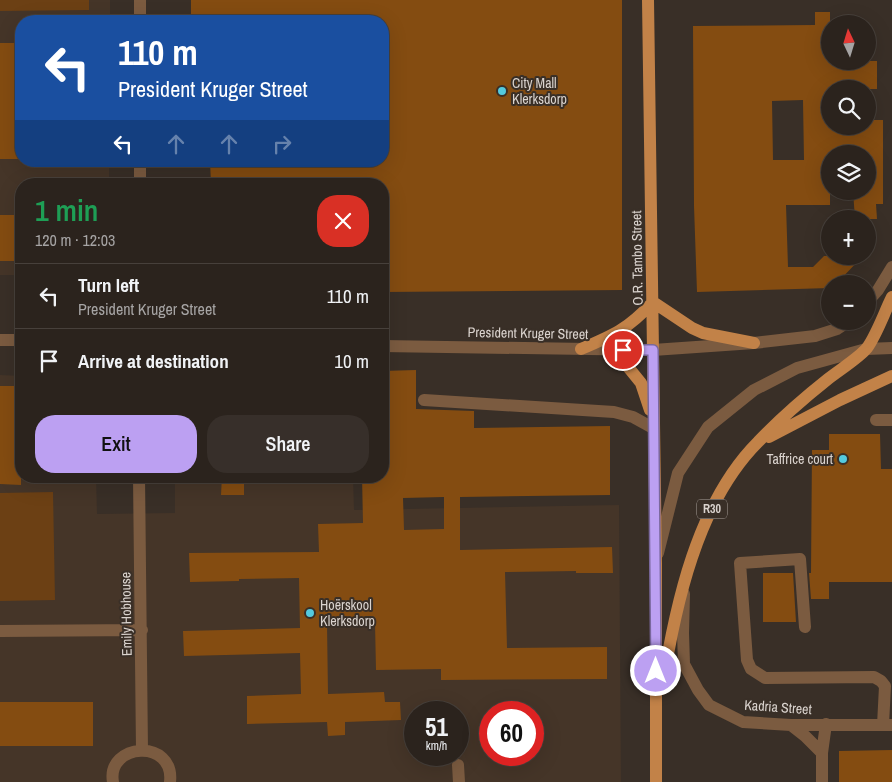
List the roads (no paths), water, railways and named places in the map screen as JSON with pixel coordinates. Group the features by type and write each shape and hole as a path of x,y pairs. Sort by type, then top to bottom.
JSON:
{"main road":[{"name":"O.R. Tambo Street","path":"648,0 656,563 656,782"},
{"name":"R30","path":"866,349 892,297"},
{"path":"581,349 614,336 635,321 653,302 692,328 703,333 754,343"},
{"name":"O.R. Tambo Street","path":"656,726 671,631 685,579 706,522 724,485 756,443 801,401 866,349"},
{"path":"608,350 628,367 641,383 654,424"},
{"path":"756,443 892,376"}],"street":[{"path":"140,0 140,15"},
{"path":"876,292 892,267"},
{"name":"President Kruger Street","path":"389,346 653,350 754,343 815,336 834,330"},
{"path":"0,340 15,340"},
{"path":"656,563 678,473 708,427 754,390 797,368 866,349 892,348"},
{"path":"424,400 614,412 654,424"},
{"path":"876,420 892,420"},
{"name":"Emily Hobhouse","path":"140,483 142,750"},
{"path":"804,627 800,559 740,563 747,660 751,669 765,678 874,678 881,681 885,686 888,725"},
{"name":"Kadria Street","path":"685,579 682,632 684,664 709,706 743,722 790,725 888,725"},
{"path":"0,631 142,630"},
{"path":"822,782 822,754 826,724"},
{"path":"790,725 806,736 822,754"},
{"path":"114,782 115,766 123,756 142,750 154,752 162,758 168,766 170,782"},
{"path":"458,766 459,782"}],"place":[{"name":"City Mall Klerksdorp","path":"502,91"},
{"name":"Taffrice court","path":"843,459"},
{"name":"Hoërskool Klerksdorp","path":"310,613"}]}
